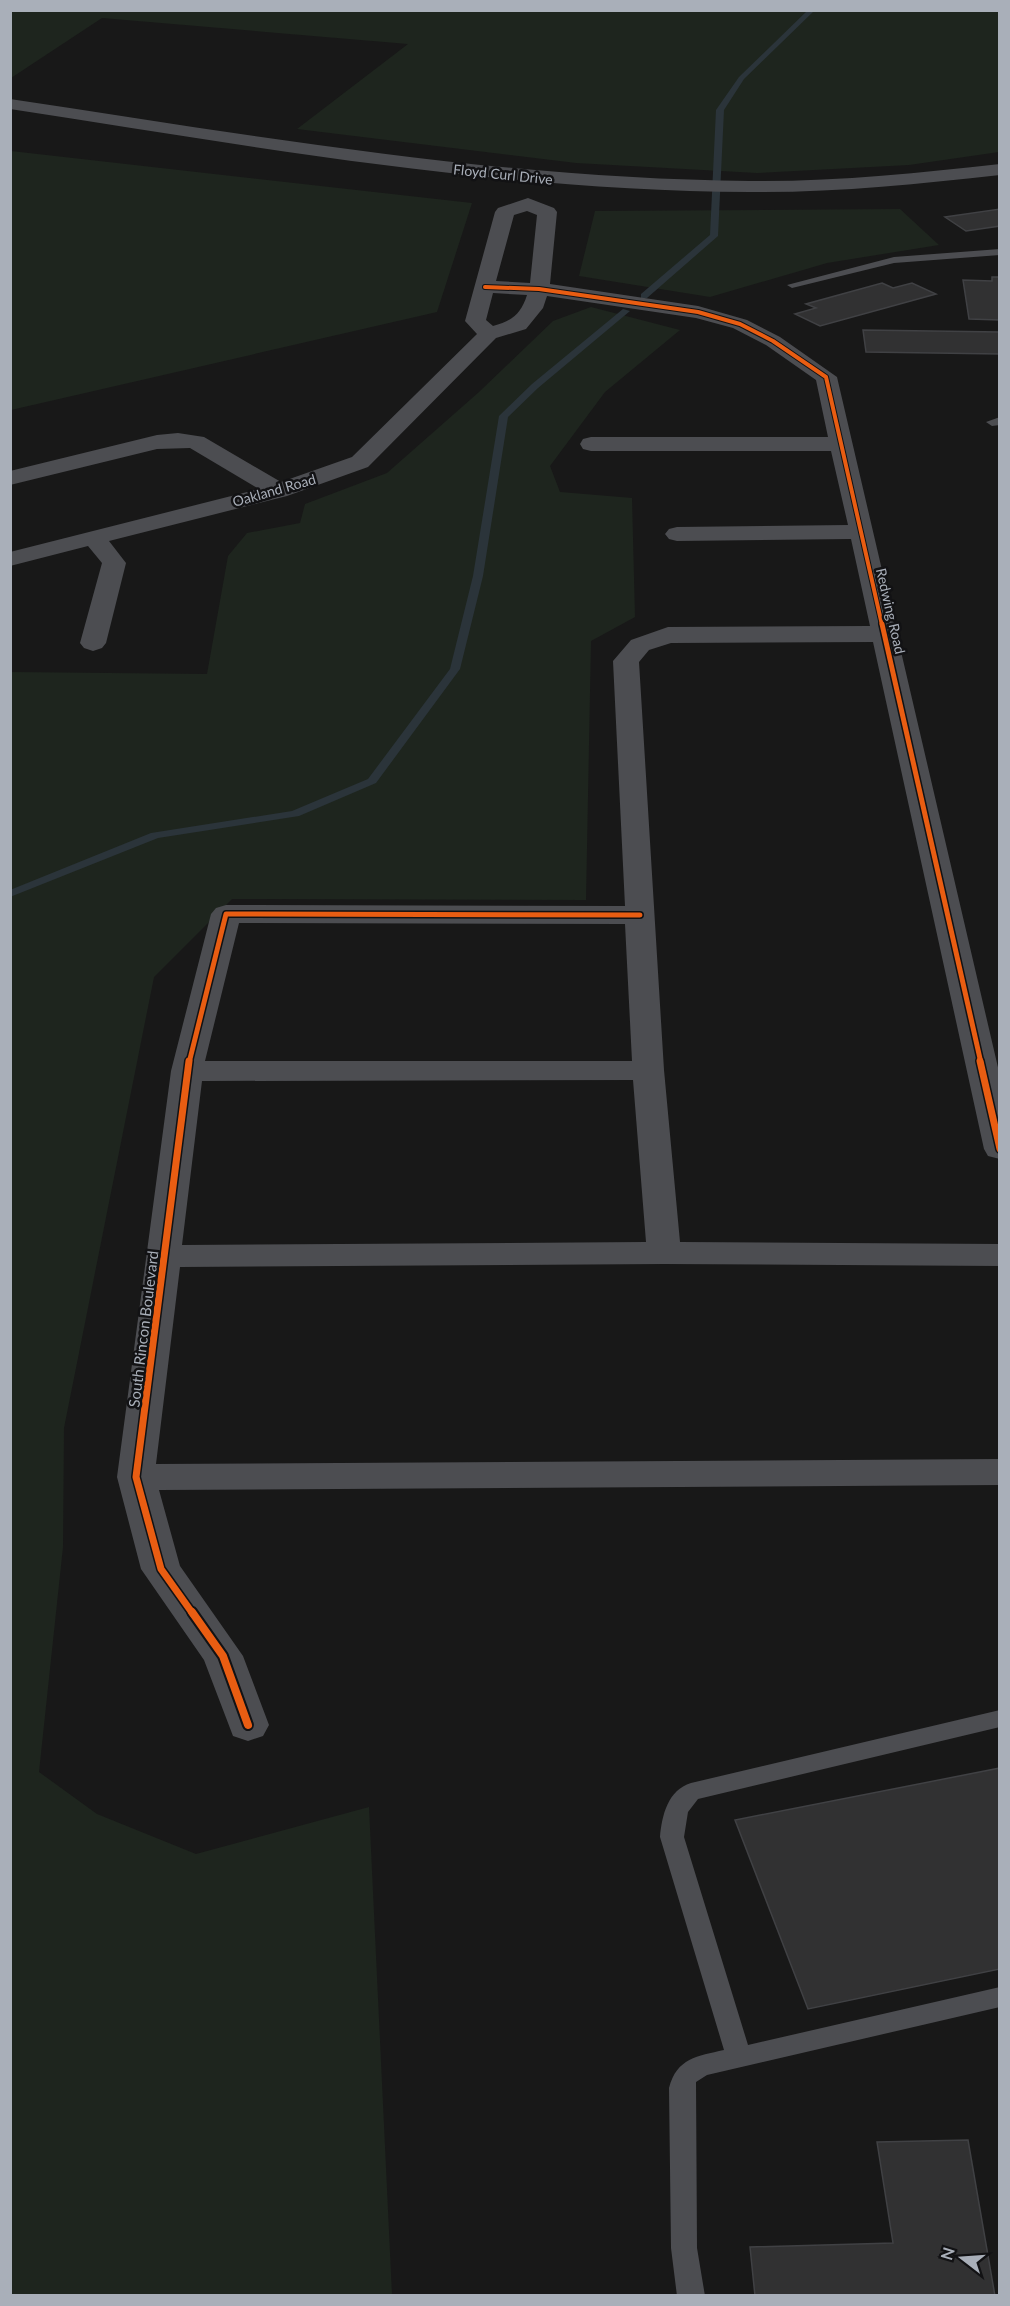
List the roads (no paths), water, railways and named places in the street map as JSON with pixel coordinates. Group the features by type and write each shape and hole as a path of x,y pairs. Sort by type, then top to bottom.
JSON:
{"street":[{"name":"Floyd Curl Drive","path":"10,104 422,165 532,191"},
{"name":"Floyd Curl Drive","path":"10,118 406,178 532,191 760,193 855,197 999,184"},
{"name":"Floyd Curl Drive","path":"760,193 999,169"},
{"path":"489,334 475,321 505,212 532,191"},
{"name":"Oakland Road","path":"10,559 279,490 360,462 489,334 519,325 533,308 539,290 547,212 532,191"},
{"name":"Redwing Road","path":"484,287 539,290 698,312 740,324 772,341 826,377 999,1149"},
{"path":"10,478 157,442 178,440 196,442 279,490"},
{"path":"591,444 841,444"},
{"path":"677,534 861,532"},
{"path":"93,643 114,563 94,538"},
{"path":"664,1253 648,1070 626,661 640,645 668,635 884,634"},
{"name":"South Rincon Boulevard","path":"248,1725 223,1656 161,1569 136,1477 187,1071 226,914 640,915"},
{"path":"187,1071 648,1070"},
{"path":"164,1256 664,1253 999,1255"},
{"path":"136,1477 999,1472"}],"lane":[{"path":"792,285 894,260 999,252"},
{"path":"739,2058 672,1838 673,1818 678,1804 691,1792 999,1718"},
{"path":"691,2295 684,2248 682,2088 685,2076 701,2066 999,1997"}],"waterway":[{"path":"644,296 714,236 720,110 741,78 812,10"},
{"path":"10,894 155,835 295,814 372,781 455,669 478,576 504,416 535,386 626,311"}]}
